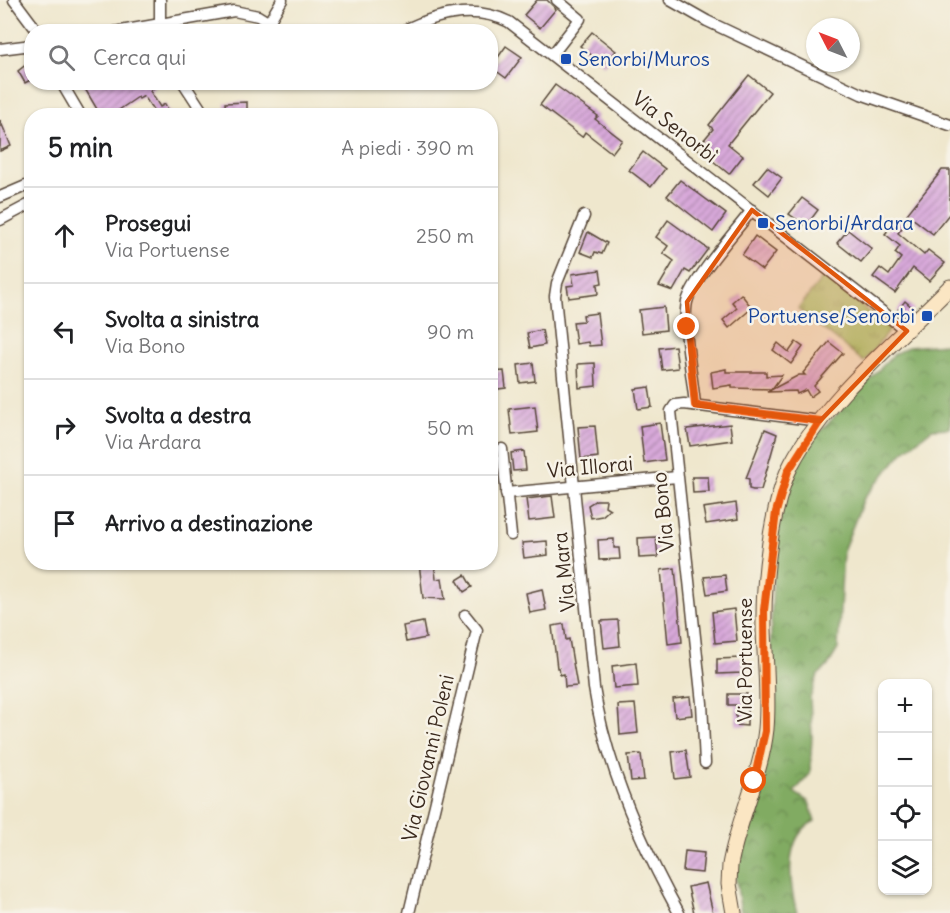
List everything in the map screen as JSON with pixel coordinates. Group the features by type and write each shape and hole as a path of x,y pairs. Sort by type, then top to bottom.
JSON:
{"main road":[{"name":"Via Portuense","path":"734,913 729,889 730,866 765,731 764,610 776,512 788,471 820,421 950,287"}],"street":[{"path":"14,0 32,24"},
{"path":"160,0 160,23 234,11 253,14 272,24"},
{"path":"269,22 282,0"},
{"path":"552,55 580,19 557,0"},
{"path":"670,0 707,21 852,90 911,113 950,125"},
{"name":"Via Senorbì","path":"422,24 445,15 485,13 508,22 907,331"},
{"path":"0,49 24,46"},
{"path":"66,90 76,108"},
{"path":"188,90 200,108"},
{"path":"0,197 24,189"},
{"path":"0,220 24,207"},
{"path":"695,405 686,317 687,302 694,287 752,210"},
{"name":"Via Mara","path":"584,216 560,276 555,296 573,486 599,717 636,826 679,913"},
{"name":"Via Bono","path":"705,763 702,703 671,411 679,404 695,405 820,421"},
{"path":"502,449 511,535"},
{"name":"Via Illorai","path":"506,493 677,477"},
{"name":"Via Giovanni Poleni","path":"409,913 477,630 465,615"}],"highlighted area":[{"path":"752,210 907,331 820,421 695,405 687,302"}],"green space":[{"path":"824,276 890,329 864,362 798,309"},
{"path":"950,345 950,428 932,429 903,452 864,498 843,551 838,649 827,667 818,675 810,698 812,736 810,774 794,792 809,802 815,821 805,828 793,849 791,875 797,913 741,913 735,873 766,747 776,693 770,664 773,575 780,510 802,451 894,354 908,347"}],"building":[{"path":"537,0 547,0 556,9 540,28 524,15"},
{"path":"592,32 616,51 604,65 580,46"},
{"path":"506,46 522,57 506,78 498,72 498,57"},
{"path":"24,66 24,81 18,71"},
{"path":"749,75 770,92 728,144 743,156 729,174 697,148 713,129 709,125"},
{"path":"555,85 598,116 595,119 622,140 612,153 585,132 582,137 540,105"},
{"path":"86,90 151,90 160,107 165,104 167,108 152,108 144,96 139,99 138,97 122,108 96,108"},
{"path":"247,102 247,108 225,108 225,103"},
{"path":"0,120 11,146 0,151"},
{"path":"643,152 665,169 651,187 629,170"},
{"path":"767,167 782,178 769,195 754,183"},
{"path":"942,170 950,170 950,213 933,234 907,214"},
{"path":"680,180 726,214 713,232 667,196"},
{"path":"802,198 818,210 806,226 789,214"},
{"path":"898,218 905,224 898,233 924,255 928,250 945,263 929,281 913,268 895,293 873,277 880,268 889,275 901,258 895,253 900,246 885,234"},
{"path":"668,220 708,249 690,273 685,270 673,291 659,286 674,261 663,253 668,246 656,237"},
{"path":"848,230 872,249 861,262 837,243"},
{"path":"588,232 607,243 602,254 595,252 593,257 580,252"},
{"path":"755,236 776,252 762,270 742,255"},
{"path":"600,270 602,283 597,284 598,294 569,298 567,286 574,285 572,274"},
{"path":"741,294 752,308 729,328 723,320 737,308 732,302"},
{"path":"905,301 914,309 905,317 897,311"},
{"path":"664,307 666,330 642,333 639,310"},
{"path":"597,313 601,345 589,346 588,342 576,344 573,322 584,321 583,315"},
{"path":"542,330 545,345 530,348 527,333"},
{"path":"796,342 803,347 791,364 773,350 778,343 789,352"},
{"path":"829,342 843,353 814,386 818,391 810,397 806,390 797,394 796,391 767,392 799,375 805,375 803,373"},
{"path":"675,346 678,368 662,370 659,348"},
{"path":"533,363 535,381 520,383 518,365"},
{"path":"595,363 596,386 579,388 578,364"},
{"path":"726,369 726,372 766,372 766,376 782,375 772,389 732,388 732,385 713,388 711,372"},
{"path":"498,371 504,371 506,388 498,389"},
{"path":"649,387 652,407 638,409 635,389"},
{"path":"535,406 538,432 512,435 509,409"},
{"path":"660,423 665,460 644,463 640,426"},
{"path":"730,424 732,440 690,446 687,429"},
{"path":"595,426 598,457 581,459 578,427"},
{"path":"765,429 777,434 761,490 753,490 749,489 749,479 746,478"},
{"path":"524,451 526,470 513,471 511,453"},
{"path":"692,477 708,477 709,492 693,493"},
{"path":"552,496 555,518 529,521 526,499"},
{"path":"596,500 606,500 605,506 610,509 602,516 591,518 588,505"},
{"path":"736,503 738,519 706,524 703,508"},
{"path":"656,537 658,557 639,558 638,538"},
{"path":"614,539 614,548 619,548 620,559 599,560 598,540"},
{"path":"547,541 548,555 524,558 522,543"},
{"path":"675,568 682,642 668,644 661,570"},
{"path":"420,570 435,570 436,579 442,578 445,599 423,598"},
{"path":"465,575 472,587 464,592 457,580"},
{"path":"725,575 727,591 707,594 704,577"},
{"path":"542,589 546,610 530,613 526,593"},
{"path":"734,609 737,641 715,643 712,612"},
{"path":"618,620 620,646 604,648 601,621"},
{"path":"423,622 426,638 406,642 403,626"},
{"path":"564,624 566,640 569,639 577,686 565,687 564,674 560,675 559,668 557,668 552,626"},
{"path":"742,658 743,673 717,674 717,659"},
{"path":"636,663 638,686 614,688 612,666"},
{"path":"728,694 747,694 747,726 736,725 736,705 728,705"},
{"path":"690,697 692,715 675,717 673,699"},
{"path":"635,704 638,733 620,735 618,705"},
{"path":"686,750 690,777 675,779 672,752"},
{"path":"641,754 644,780 631,781 628,755"},
{"path":"685,851 704,853 702,873 683,871"},
{"path":"706,883 713,913 694,913 688,887"}],"place":[{"name":"Senorbi/Muros","path":"566,59"},
{"name":"Senorbi/Ardara","path":"763,223"},
{"name":"Portuense/Senorbi","path":"927,316"}],"route":[{"path":"687,327 695,405 820,421 797,453 788,471 776,512 764,610 767,688 765,731 754,781"}]}
